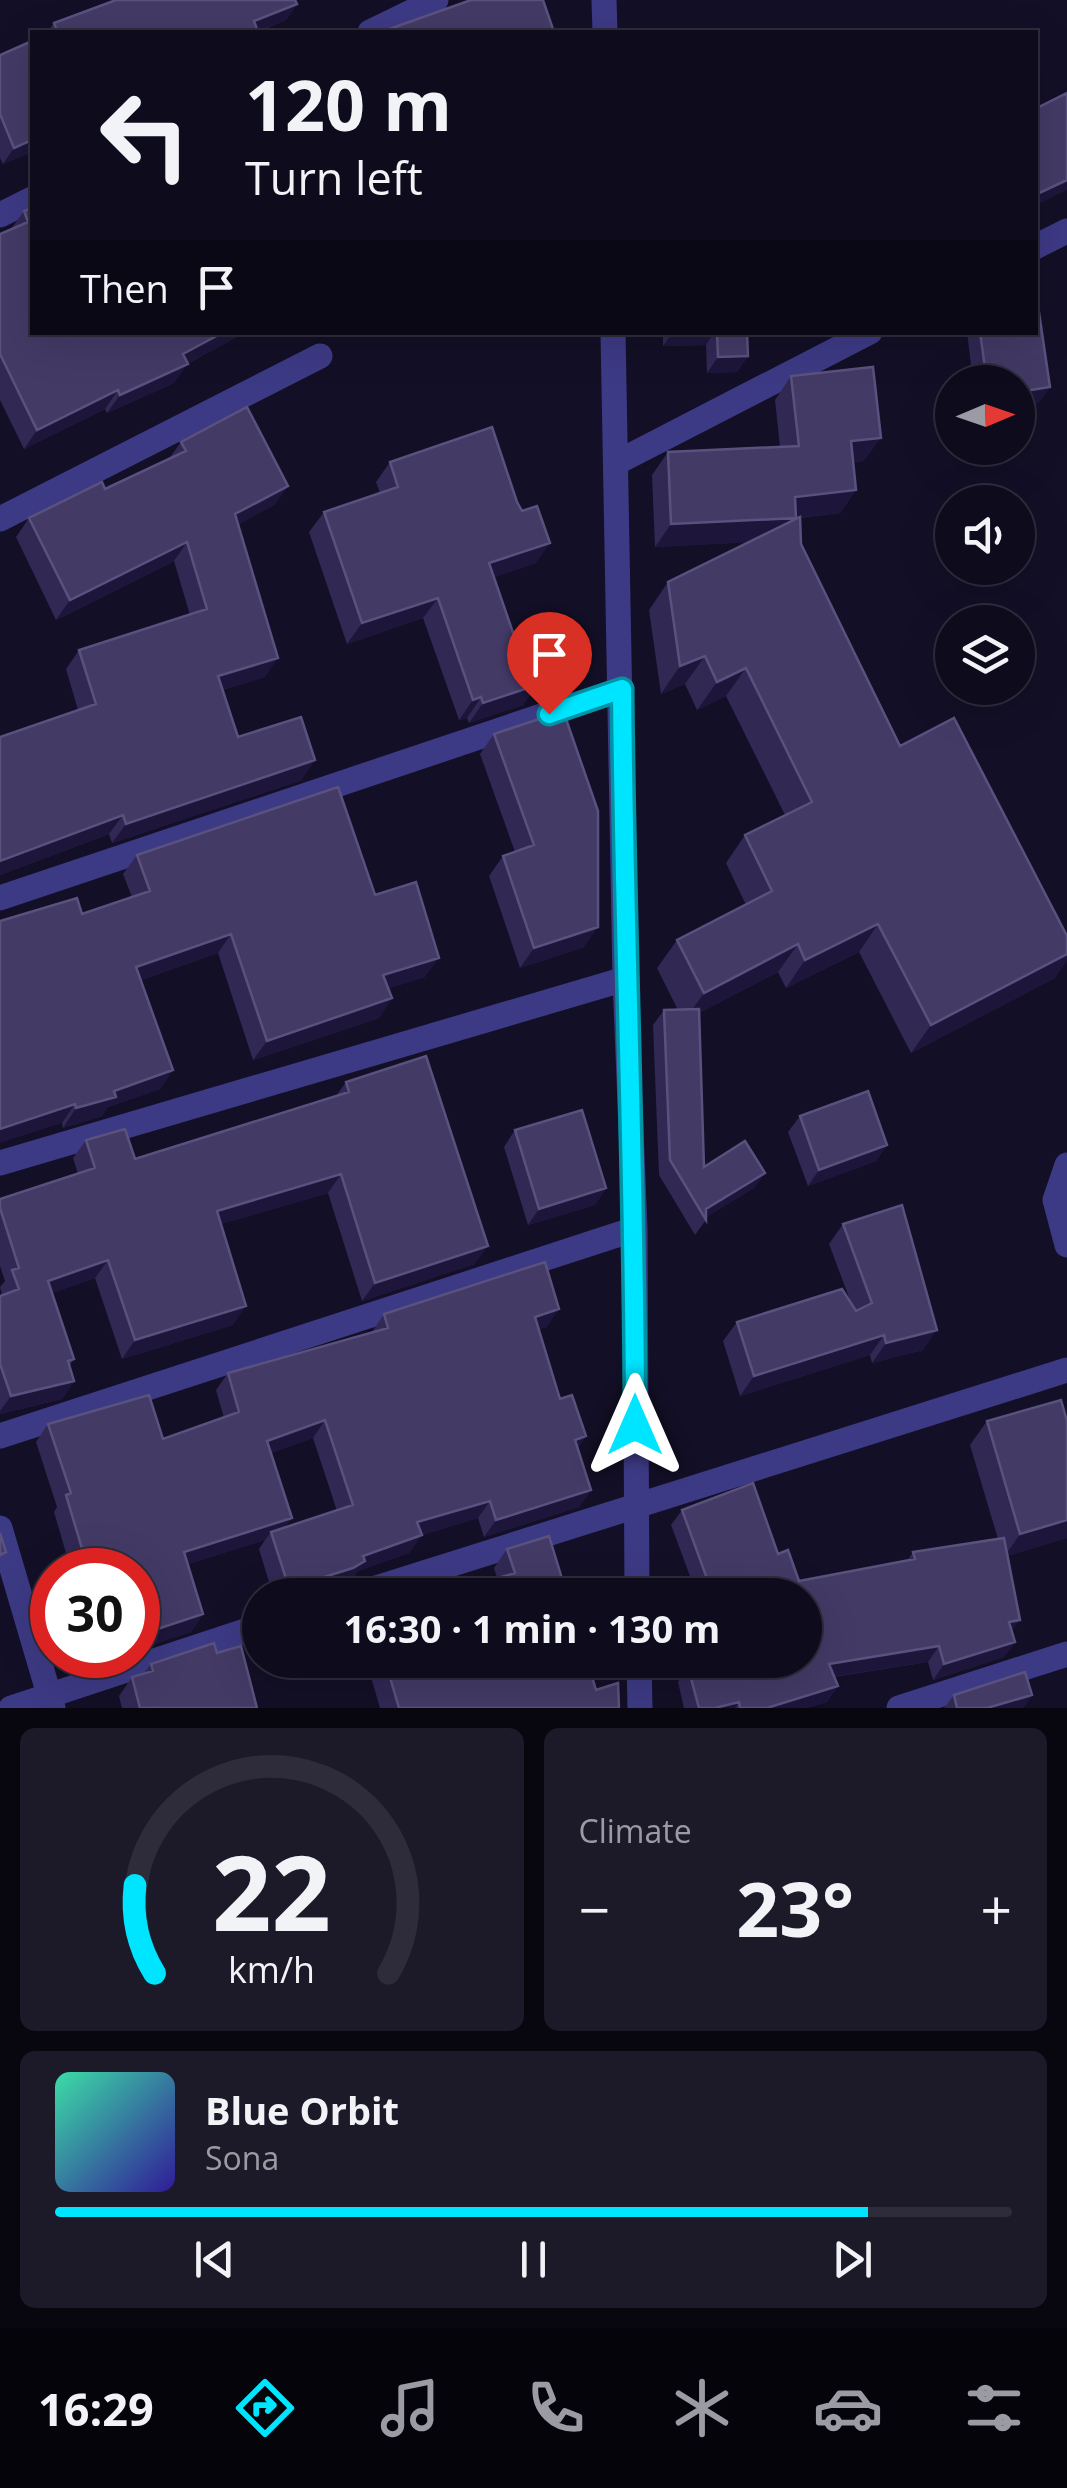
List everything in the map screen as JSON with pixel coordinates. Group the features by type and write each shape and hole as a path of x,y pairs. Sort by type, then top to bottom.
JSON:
{"street":[{"path":"374,30 436,0"},
{"path":"604,0 605,30"},
{"path":"0,215 30,200"},
{"path":"1038,246 1067,231"},
{"path":"613,335 625,979 636,1228 637,1578"},
{"path":"616,464 864,335"},
{"path":"0,519 320,356"},
{"path":"0,898 622,689"},
{"path":"0,1163 625,979"},
{"path":"1067,1165 1055,1200 1067,1245"},
{"path":"0,1436 636,1228"},
{"path":"406,1578 1067,1370"},
{"path":"0,1528 50,1701"},
{"path":"11,1708 50,1701 242,1632"},
{"path":"899,1708 1067,1654"},
{"path":"639,1678 640,1708"}],"building":[{"path":"116,0 295,0 297,4 254,21 257,30 57,30 54,23"},
{"path":"471,0 543,0 553,30 387,30"},
{"path":"30,42 30,141 14,148 0,114 0,55"},
{"path":"1067,93 1067,180 1038,194 1038,108"},
{"path":"30,209 30,335 218,335 183,354 188,364 120,395 118,390 37,430 0,354 0,234 28,222 24,211"},
{"path":"1038,306 1050,387 1035,389 1035,365 985,365 980,335 1038,335"},
{"path":"717,335 747,335 748,356 718,357"},
{"path":"873,367 881,438 851,441 856,490 795,497 796,518 671,524 668,452 799,446 791,376"},
{"path":"247,407 288,486 235,514 278,658 218,676 238,737 301,717 315,760 126,824 123,815 0,861 0,737 96,704 79,650 207,609 187,542 70,600 29,518 102,482 105,489 186,451 181,442"},
{"path":"492,427 517,502 522,511 537,506 550,543 489,563 518,647 523,646 537,685 483,703 481,697 473,700 438,598 362,623 324,512 398,487 390,462"},
{"path":"800,517 801,544 900,746 954,718 1067,936 1067,954 931,1025 878,924 805,960 798,944 704,993 677,940 772,891 745,835 812,802 746,668 717,682 705,656 680,666 668,582"},
{"path":"548,716 551,725 566,719 598,811 598,927 534,948 503,856 534,845 494,734"},
{"path":"338,787 375,895 416,882 439,958 383,975 392,998 267,1041 231,934 136,967 173,1070 114,1091 116,1097 76,1108 75,1104 0,1129 0,921 77,898 82,914 150,891 137,855"},
{"path":"699,1009 704,1167 745,1141 765,1173 706,1209 706,1220 670,1160 664,1010"},
{"path":"426,1056 488,1246 375,1283 341,1174 217,1211 246,1306 135,1340 108,1260 48,1281 74,1359 68,1361 74,1381 11,1396 0,1364 0,1296 19,1289 12,1270 19,1268 0,1199 95,1168 86,1140 125,1129 135,1159 349,1092 346,1082"},
{"path":"868,1091 887,1145 819,1170 800,1116"},
{"path":"582,1110 606,1188 539,1209 515,1130"},
{"path":"902,1205 937,1330 886,1343 884,1335 754,1376 737,1322 842,1289 856,1311 872,1303 843,1224"},
{"path":"545,1262 559,1309 535,1317 560,1399 572,1395 586,1436 575,1440 591,1490 496,1520 490,1501 417,1522 422,1535 363,1556 365,1561 353,1568 321,1578 286,1578 271,1532 353,1505 325,1420 267,1441 292,1518 184,1552 203,1614 160,1628 160,1548 82,1548 66,1495 71,1493 48,1424 149,1395 163,1439 239,1412 228,1373 388,1328 384,1314"},
{"path":"1061,1400 1067,1421 1067,1520 1020,1534 987,1421"},
{"path":"753,1483 778,1554 788,1550 798,1578 707,1578 682,1510"},
{"path":"0,1533 6,1552 0,1555"},
{"path":"549,1536 562,1578 498,1578 515,1573 507,1549"},
{"path":"1004,1538 1020,1620 1009,1622 1015,1642 944,1664 939,1646 829,1664 838,1686 767,1708 740,1708 739,1702 699,1708 691,1678 822,1678 822,1578 815,1578 915,1559 913,1552"},
{"path":"214,1643 217,1653 241,1646 242,1678 249,1678 257,1708 140,1708 132,1678 160,1678 160,1661"},
{"path":"1025,1672 1032,1695 987,1708 957,1708 954,1695"},
{"path":"390,1678 592,1678 596,1690 618,1683 619,1708 399,1708"}],"route":[{"path":"549,714 622,689 625,979 636,1228 635,1425"}]}
